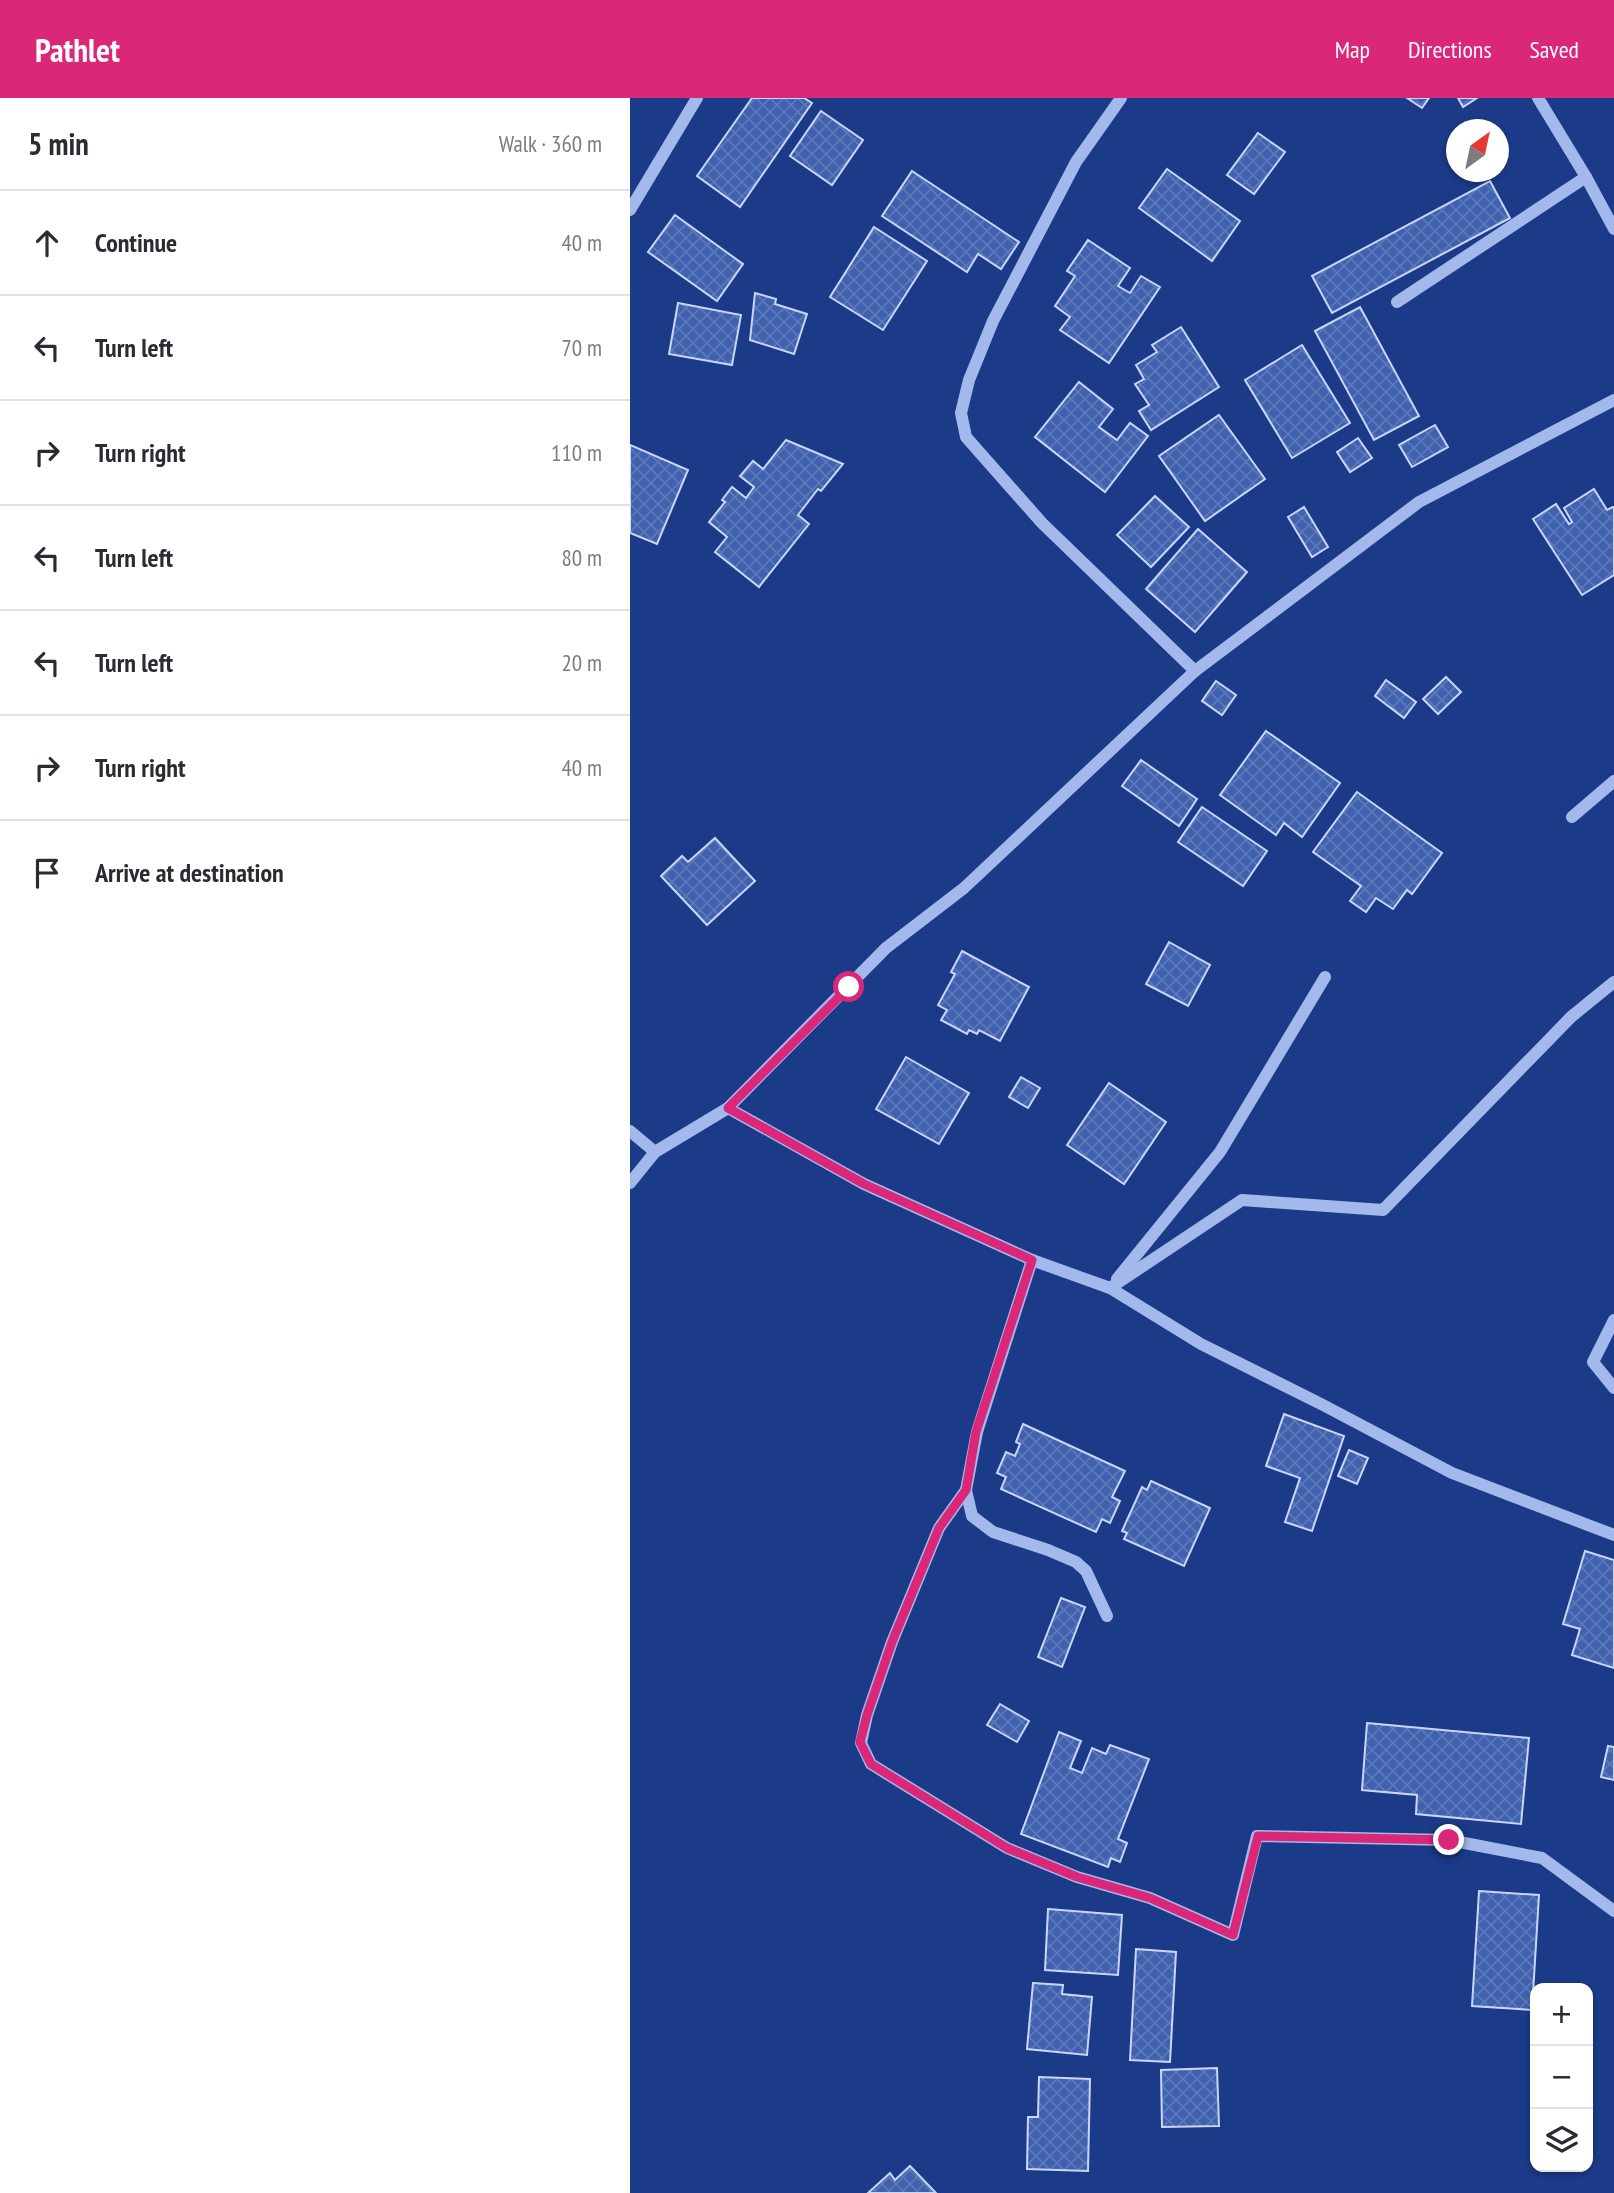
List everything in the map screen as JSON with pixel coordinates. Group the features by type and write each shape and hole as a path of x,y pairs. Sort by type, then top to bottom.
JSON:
{"street":[{"path":"630,210 697,98"},
{"path":"1121,98 1076,162 993,321 969,380 961,413 965,437 1042,523 1195,671"},
{"path":"1538,98 1614,229"},
{"path":"1397,302 1586,177"},
{"path":"630,1183 654,1152 728,1108 886,948 964,888 1195,671 1419,502 1614,400"},
{"path":"1572,817 1614,782"},
{"path":"1110,1289 1220,1152 1325,977"},
{"path":"1110,1289 1242,1200 1383,1210 1571,1017 1614,982"},
{"path":"728,1108 864,1184 1032,1260 1110,1289 1200,1344 1452,1474 1614,1535"},
{"path":"630,1131 654,1152"},
{"path":"1032,1260 976,1432 966,1490 972,1516 993,1532 1076,1562 1086,1571 1107,1616"},
{"path":"1614,1320 1593,1362 1614,1388"},
{"path":"966,1490 939,1528 892,1642 867,1715 860,1742 871,1764 881,1771 1007,1848 1077,1877 1150,1898 1233,1935 1258,1836 1449,1840 1542,1858 1614,1911"}],"building":[{"path":"752,98 804,98 812,103 740,207 697,176"},
{"path":"1407,98 1429,98 1422,108"},
{"path":"1458,98 1477,98 1463,107"},
{"path":"821,111 863,140 832,185 790,156"},
{"path":"1258,133 1285,152 1254,194 1227,175"},
{"path":"1167,169 1240,221 1212,261 1139,208"},
{"path":"912,171 1019,242 1001,269 978,254 967,272 882,216"},
{"path":"1488,182 1510,218 1332,313 1312,276"},
{"path":"675,215 743,264 717,301 648,252"},
{"path":"874,227 927,261 883,330 830,297"},
{"path":"1088,240 1130,268 1118,286 1130,293 1141,276 1160,287 1109,363 1060,330 1070,317 1055,306 1075,276 1067,271"},
{"path":"755,293 776,299 775,304 807,314 794,354 750,340"},
{"path":"678,303 741,315 732,365 669,354"},
{"path":"1360,307 1419,416 1374,440 1315,331"},
{"path":"1181,327 1219,387 1151,430 1139,411 1149,405 1135,384 1144,379 1136,365 1157,352 1152,345"},
{"path":"1302,345 1350,423 1292,458 1245,380"},
{"path":"1079,382 1113,409 1099,427 1117,440 1130,423 1148,436 1105,492 1035,437"},
{"path":"1219,415 1265,479 1205,521 1159,456"},
{"path":"1435,425 1448,447 1412,467 1399,445"},
{"path":"1358,438 1372,458 1350,472 1337,452"},
{"path":"786,440 843,464 821,491 818,489 798,515 809,524 759,587 715,552 727,537 709,522 725,502 722,500 732,487 746,498 754,487 740,476 753,461 763,469"},
{"path":"630,445 688,470 657,544 630,533"},
{"path":"1594,489 1607,510 1614,508 1614,575 1582,595 1533,519 1556,504 1569,524 1572,522 1564,508"},
{"path":"1155,496 1189,527 1151,567 1117,535"},
{"path":"1304,507 1328,547 1312,557 1288,517"},
{"path":"1198,529 1247,572 1195,632 1146,589"},
{"path":"1446,677 1461,692 1438,714 1423,699"},
{"path":"1386,680 1416,702 1404,718 1375,696"},
{"path":"1216,681 1236,695 1222,715 1202,701"},
{"path":"1266,731 1340,783 1302,837 1284,823 1276,835 1220,795"},
{"path":"1141,760 1197,799 1179,826 1122,786"},
{"path":"1357,792 1442,853 1412,894 1407,890 1393,909 1376,898 1366,912 1350,901 1361,886 1313,852"},
{"path":"1202,807 1267,851 1243,886 1178,842"},
{"path":"715,838 755,881 707,925 661,876 682,856 688,862"},
{"path":"1169,942 1210,965 1188,1006 1146,984"},
{"path":"962,951 1029,987 1000,1041 979,1030 977,1034 969,1030 967,1034 941,1020 947,1010 938,1005 955,974 951,972"},
{"path":"906,1057 969,1093 939,1144 876,1109"},
{"path":"1021,1077 1040,1088 1028,1108 1009,1097"},
{"path":"1109,1083 1166,1122 1124,1184 1067,1145"},
{"path":"1284,1414 1344,1436 1312,1531 1285,1522 1300,1478 1266,1466"},
{"path":"1023,1424 1125,1471 1112,1497 1120,1501 1110,1523 1102,1519 1096,1532 1001,1489 1006,1477 997,1473 1006,1452 1015,1456 1020,1444 1016,1442"},
{"path":"1349,1450 1368,1458 1357,1484 1338,1476"},
{"path":"1151,1481 1210,1508 1184,1566 1124,1539 1127,1533 1122,1531 1142,1487 1147,1490"},
{"path":"1585,1551 1614,1560 1614,1668 1572,1655 1580,1629 1563,1624"},
{"path":"1061,1598 1085,1607 1062,1667 1038,1657"},
{"path":"1000,1704 1029,1721 1017,1742 987,1725"},
{"path":"1367,1723 1529,1738 1521,1824 1416,1814 1417,1795 1362,1790"},
{"path":"1059,1732 1081,1741 1070,1768 1082,1773 1092,1748 1106,1754 1110,1745 1149,1759 1118,1839 1127,1843 1120,1862 1111,1858 1108,1867 1021,1834"},
{"path":"1608,1746 1614,1747 1614,1780 1601,1777"},
{"path":"1479,1891 1539,1895 1530,2010 1472,2006"},
{"path":"1048,1909 1122,1915 1118,1975 1045,1970"},
{"path":"1136,1949 1176,1952 1170,2062 1130,2060"},
{"path":"1033,1983 1063,1985 1062,1994 1092,1997 1087,2055 1027,2049"},
{"path":"1217,2068 1219,2126 1162,2127 1161,2070"},
{"path":"1039,2077 1090,2079 1088,2171 1027,2169 1028,2117 1038,2117"},
{"path":"910,2166 936,2193 868,2193 890,2173 895,2180"}],"route":[{"path":"849,987 728,1108 864,1184 1032,1260 976,1432 966,1490 939,1528 892,1642 867,1715 860,1742 871,1764 1007,1848 1077,1877 1150,1898 1233,1935 1258,1836 1449,1840"}]}
